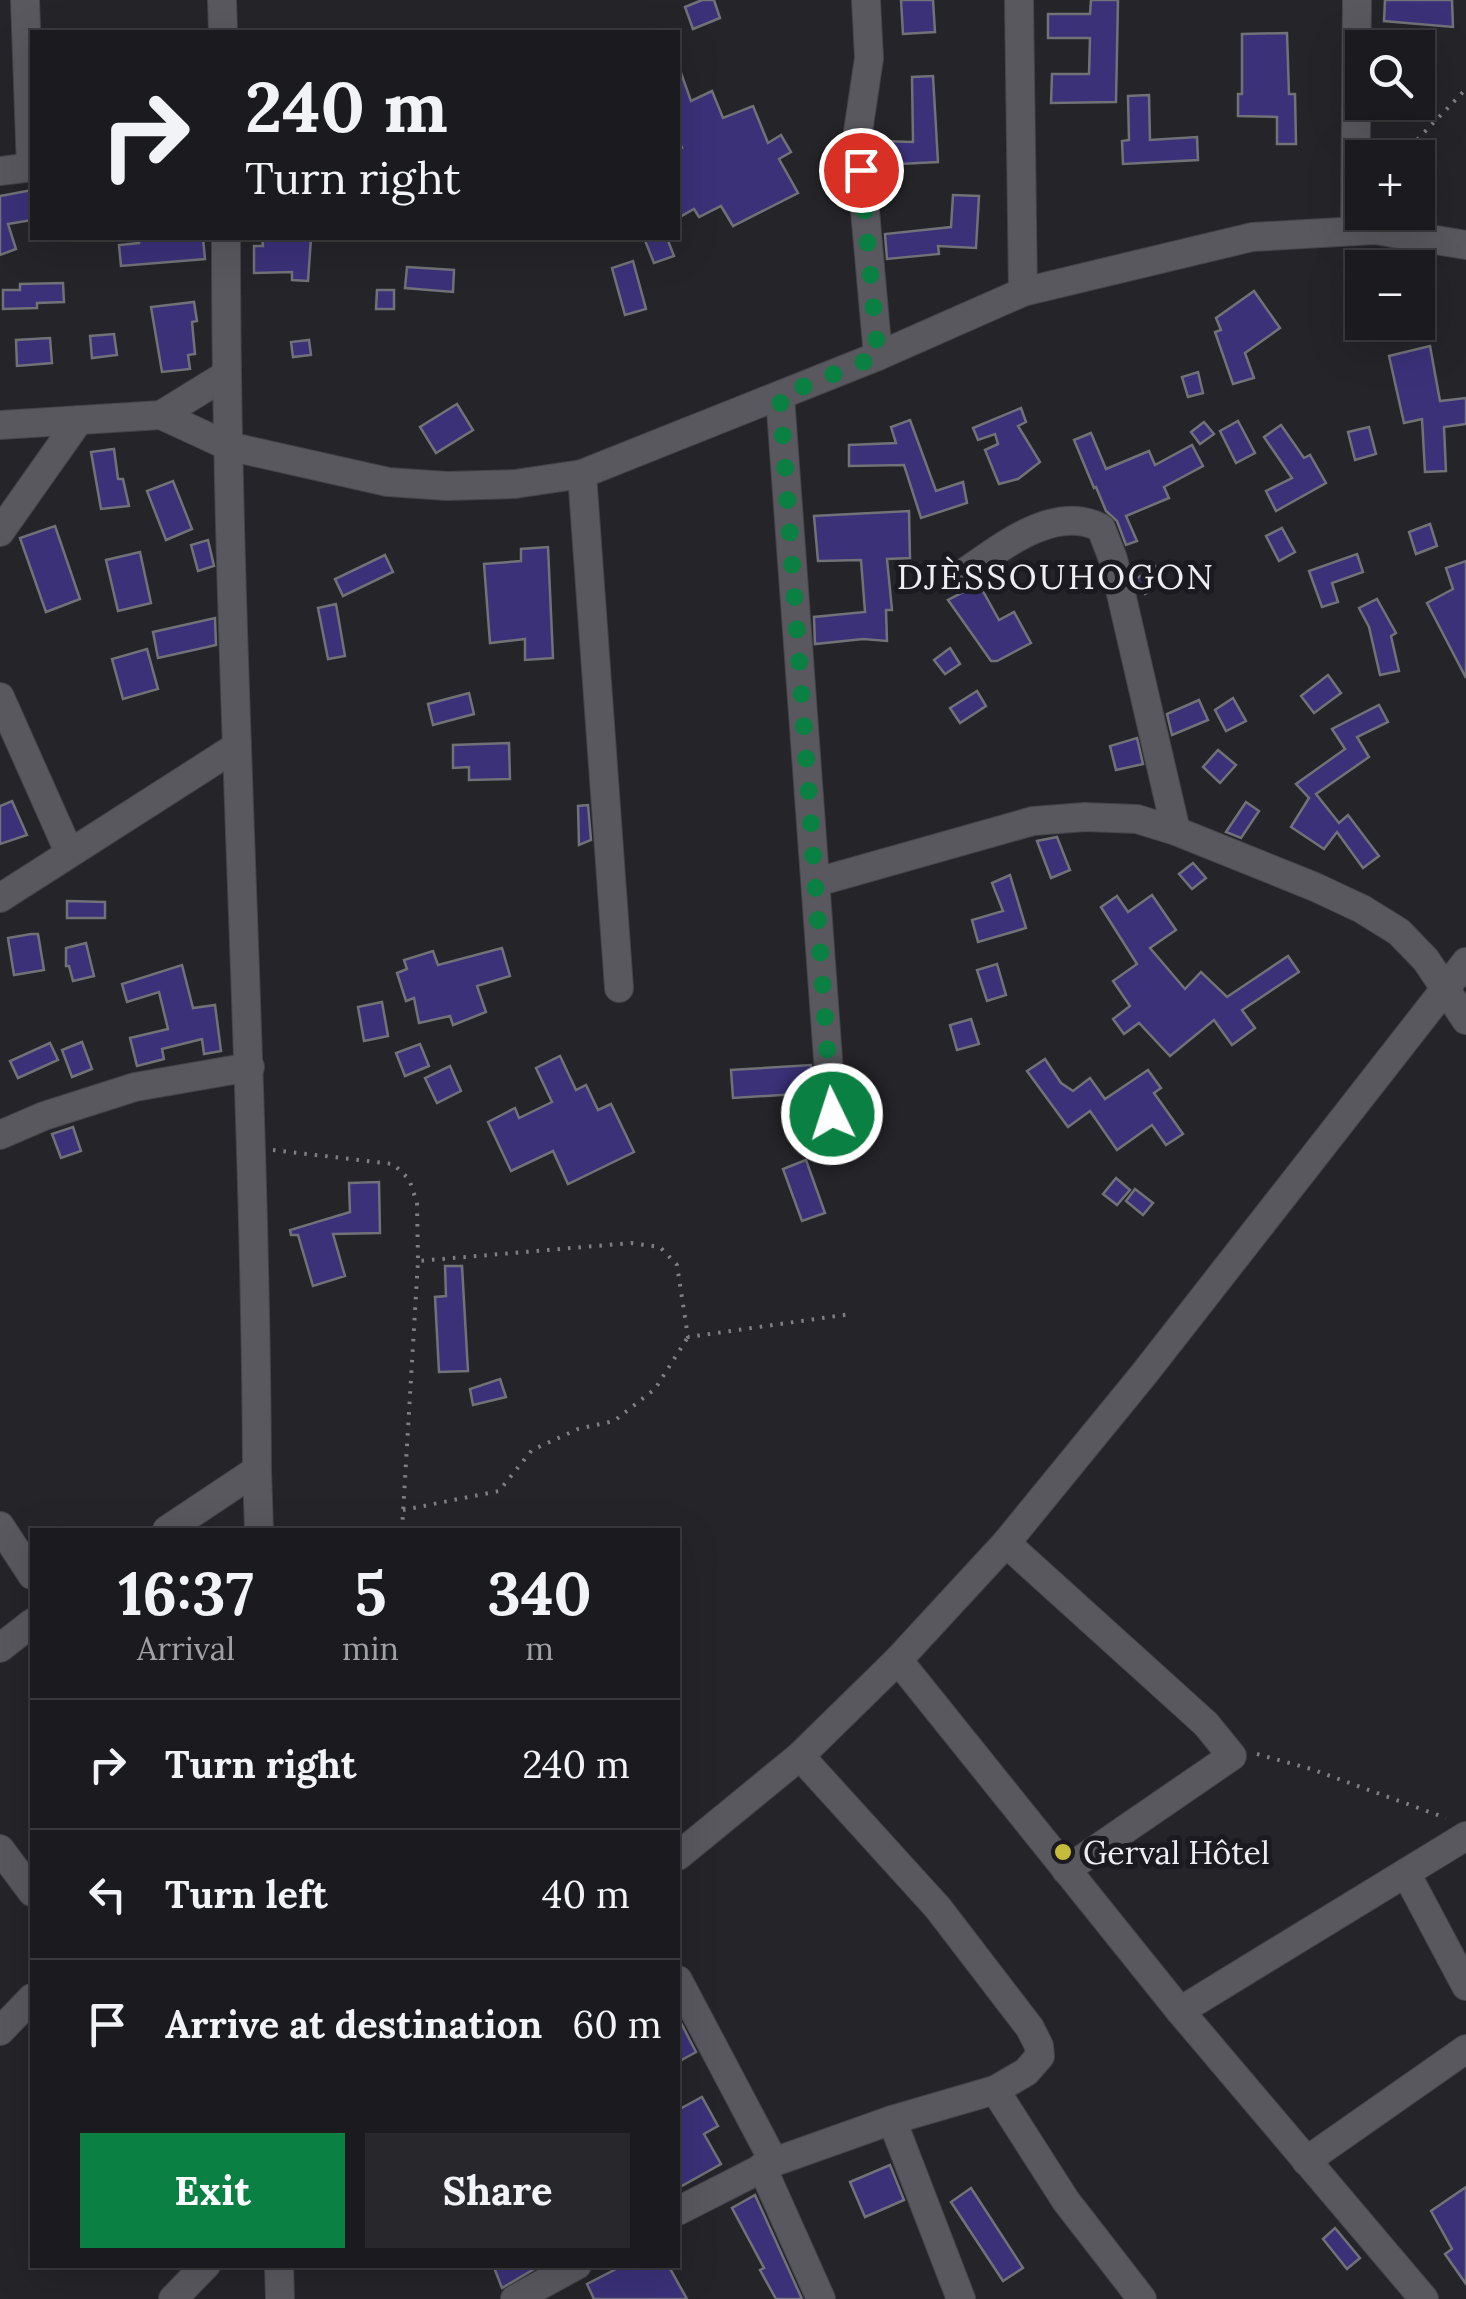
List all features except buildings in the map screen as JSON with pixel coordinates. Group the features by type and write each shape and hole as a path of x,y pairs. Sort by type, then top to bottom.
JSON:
{"street":[{"path":"25,0 30,120"},
{"path":"222,0 223,30"},
{"path":"866,0 868,58 858,132 878,356"},
{"path":"990,0 1019,2 1023,292"},
{"path":"1356,140 1357,0"},
{"path":"0,172 30,168"},
{"path":"161,415 228,446 388,482 447,486 514,484 582,474 878,356 1023,292 1252,237 1356,230"},
{"path":"1374,230 1466,246"},
{"path":"226,240 236,747 253,1148 259,1528"},
{"path":"0,424 161,415 226,375"},
{"path":"780,396 832,1114"},
{"path":"0,532 79,420"},
{"path":"582,474 619,988"},
{"path":"958,577 1038,528 1088,522 1101,528 1114,559 1176,831"},
{"path":"0,697 69,852"},
{"path":"0,898 236,747"},
{"path":"817,882 1033,821 1120,816 1176,831 1362,908 1399,932 1426,960 1466,1020"},
{"path":"680,1854 800,1756 898,1660 1006,1542 1144,1374 1466,962"},
{"path":"0,1135 44,1116 135,1088 250,1067"},
{"path":"171,1528 256,1470"},
{"path":"0,1526 30,1572"},
{"path":"1006,1542 1206,1724 1232,1756 1066,1870"},
{"path":"0,1648 30,1625"},
{"path":"898,1660 1180,2010 1424,2299"},
{"path":"680,2210 768,2164 892,2120 995,2090 1026,2072 1040,2056 1030,2028 938,1908 800,1756"},
{"path":"1180,2010 1406,1873 1456,1828"},
{"path":"0,1849 30,1889"},
{"path":"1406,1873 1466,1986"},
{"path":"680,1984 768,2164 820,2299"},
{"path":"0,2030 30,2000"},
{"path":"1306,2161 1466,2049"},
{"path":"995,2090 1066,2201 1142,2299"},
{"path":"892,2120 961,2299"},
{"path":"173,2299 203,2268"},
{"path":"279,2268 280,2299"},
{"path":"515,2299 572,2268"}],"path":[{"path":"1417,140 1466,89"},
{"path":"253,1148 393,1164 409,1178 417,1203 418,1261 402,1528"},
{"path":"404,1510 499,1490 532,1450 578,1429 614,1420 655,1389 688,1337 678,1265 660,1247 631,1243 418,1261"},
{"path":"688,1337 852,1314"},
{"path":"1232,1756 1275,1756 1456,1828"}],"place":[{"name":"Gerval Hôtel","path":"1063,1852"}],"district":[{"name":"DJÈSSOUHOGON","path":"1056,576"}],"route":[{"path":"832,1114 780,396 878,356 861,170"}]}
